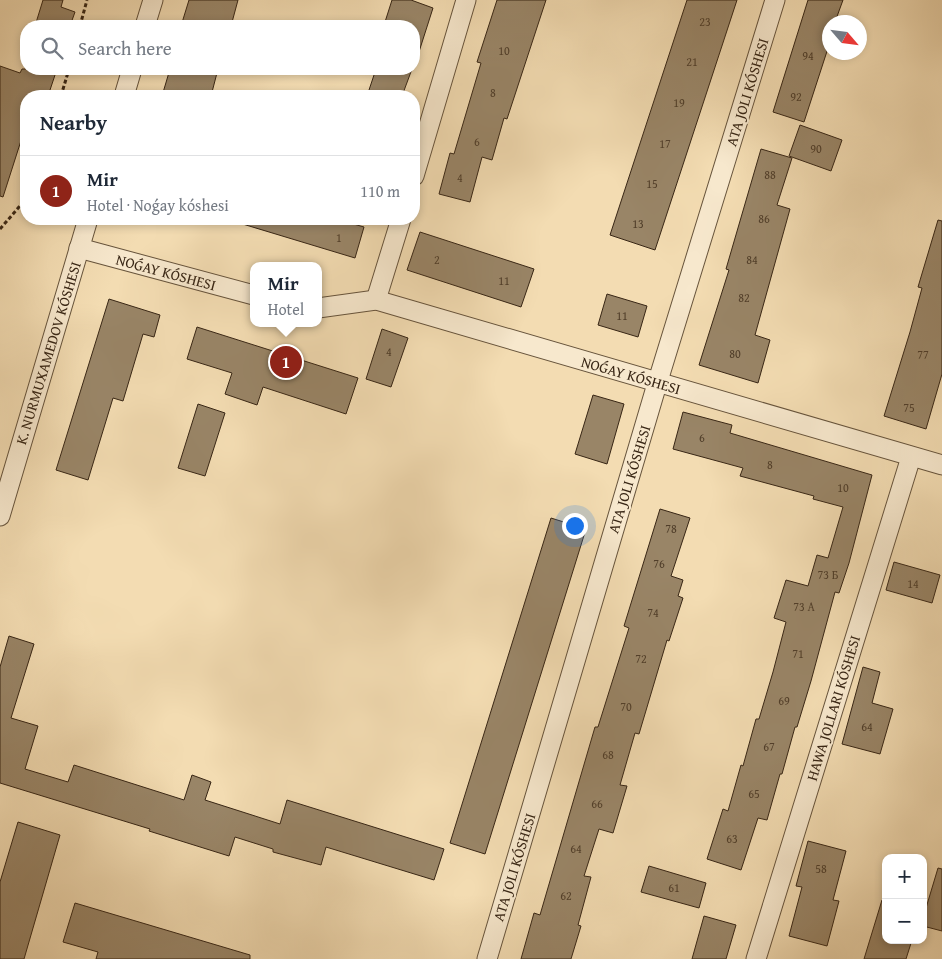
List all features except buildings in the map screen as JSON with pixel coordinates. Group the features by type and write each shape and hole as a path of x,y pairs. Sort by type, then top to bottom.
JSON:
{"street":[{"path":"147,20 153,0"},
{"path":"420,156 466,0"},
{"path":"487,959 658,384 775,0"},
{"path":"126,90 130,75"},
{"name":"K. NURMUXAMEDOV KÓSHESI","path":"0,516 86,225"},
{"path":"376,300 399,225"},
{"name":"NOǴAY KÓSHESI","path":"79,248 250,294"},
{"name":"NOǴAY KÓSHESI","path":"322,307 376,300 658,384 942,465"},
{"path":"756,959 911,457"}],"path":[{"path":"82,20 87,0"},
{"path":"63,90 67,75"},
{"path":"0,229 20,206"}],"place":[{"name":"Mir","path":"286,362"}]}
